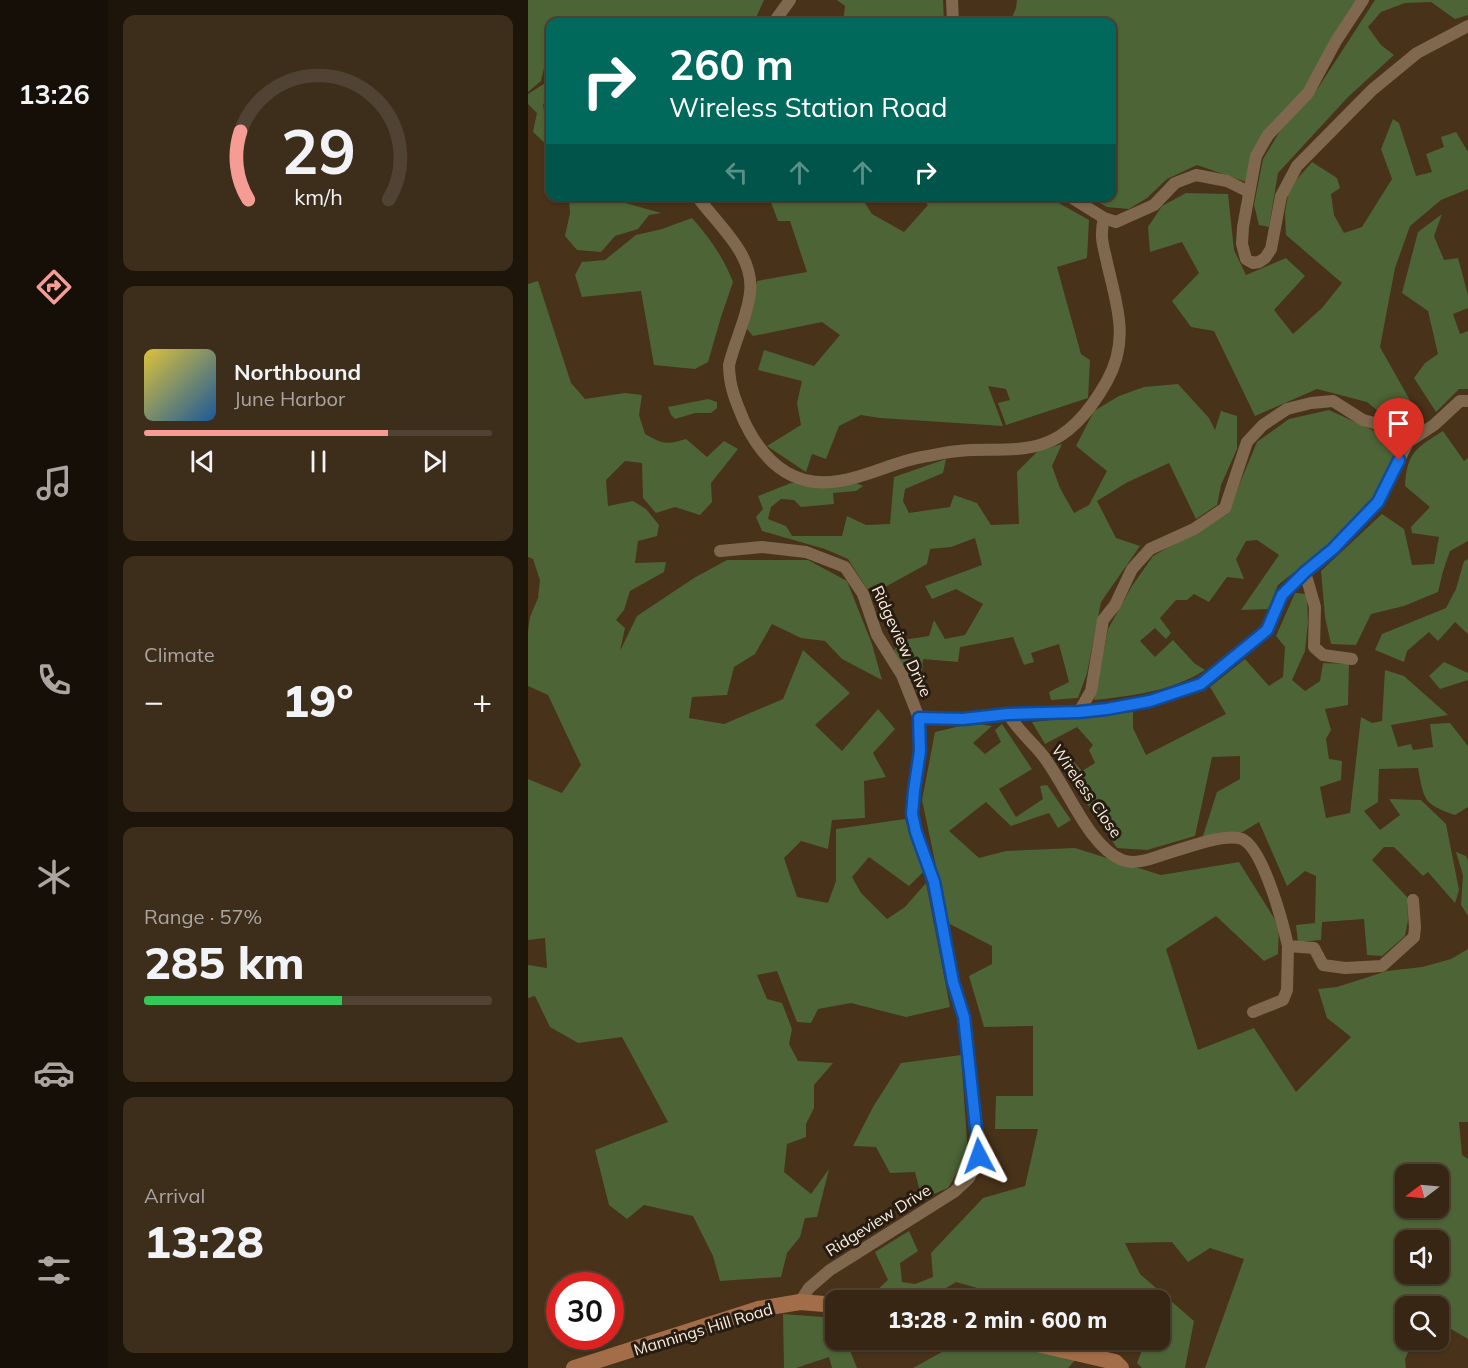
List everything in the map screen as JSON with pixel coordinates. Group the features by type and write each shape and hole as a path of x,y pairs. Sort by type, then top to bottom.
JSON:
{"main road":[{"name":"Mannings Hill Road","path":"574,1368 758,1309 800,1302 825,1304"},
{"path":"1063,1350 1115,1362 1121,1368"}],"street":[{"path":"777,18 790,0"},
{"path":"952,0 953,18"},
{"path":"1363,0 1336,41 1308,93 1268,135 1256,156 1243,226 1243,252 1246,259 1252,263 1265,258 1271,249 1281,196 1297,166 1372,90 1417,53 1468,26"},
{"path":"1077,201 1104,218 1116,222 1154,205 1175,183 1196,175 1227,181 1249,192"},
{"path":"700,201 736,246 747,266 749,275 750,292 729,365 729,377 736,403 753,439 767,458 790,475 839,482 898,462 929,456 958,451 1009,449 1044,444 1072,426 1089,408 1107,381 1121,338 1115,296 1100,235 1104,218"},
{"path":"1079,712 1091,691 1103,620 1115,605 1132,569 1150,549 1194,528 1225,508 1247,442 1263,425 1287,409 1333,401 1363,420 1382,425 1408,442"},
{"path":"919,718 963,719 1008,714 1079,712 1150,701 1201,684 1267,630 1282,595 1333,549 1378,502 1408,442 1434,425 1460,401 1468,401"},
{"name":"Ridgeview Drive","path":"720,551 762,547 806,552 845,567 863,594 877,635 902,675 919,718 920,751 912,814 934,882 953,982 964,1017 979,1156 969,1178 954,1192 830,1270 809,1288 800,1302"},
{"path":"1305,572 1315,607 1314,647 1323,656 1352,659"},
{"name":"Wireless Close","path":"1008,714 1017,728 1041,753 1094,836 1107,851 1124,861 1138,862 1220,839 1240,838 1251,845 1261,861 1278,908 1288,946"},
{"path":"1253,1012 1283,1000 1287,990 1288,946 1314,948 1323,965 1345,968 1382,966 1414,938 1413,900"}],"green space":[{"path":"528,0 764,0 756,18 546,18 546,59 541,81 528,92"},
{"path":"837,0 943,0 944,18 844,18 845,6"},
{"path":"1017,0 1359,0 1246,182 1197,165 1167,179 1147,198 1129,209 1107,207 1096,201 1116,201 1116,18 1012,18"},
{"path":"1375,0 1468,0 1468,15 1455,19 1431,2 1405,3 1381,12 1368,27 1381,45 1394,55 1348,97 1278,173 1269,227 1259,225 1254,205 1263,159 1280,131 1318,88"},
{"path":"546,83 546,103 543,104 546,144 533,132 537,113 528,104 528,94"},
{"path":"1393,119 1399,123 1416,176 1432,172 1426,154 1444,147 1441,137 1456,132 1468,152 1468,189 1441,200 1410,226 1395,268 1380,347 1416,411 1416,424 1396,426 1367,402 1317,389 1255,416 1214,331 1191,327 1172,301 1199,273 1182,242 1150,252 1148,227 1162,206 1186,193 1228,194 1234,250 1246,275 1286,258 1305,276 1274,310 1293,334 1322,308 1342,283 1286,235 1285,213 1289,188 1312,162 1337,178 1340,188 1331,194 1334,215 1344,233 1362,227 1392,179 1381,149"},
{"path":"569,201 622,201 661,213 649,215 638,229 615,236 601,252 577,250 565,236 570,213"},
{"path":"770,201 864,201 872,214 904,232 928,205 924,201 1055,201 1089,220 1087,258 1057,267 1081,354 1090,360 1088,398 1006,425 998,403 1010,400 1006,389 988,386 1003,426 861,415 839,426 826,459 812,454 806,472 767,446 801,425 797,403 802,381 758,370 764,350 814,366 840,335 822,322 753,336 747,329 757,281 807,272 790,221 778,221"},
{"path":"1442,214 1434,236 1444,260 1458,258 1468,295 1468,308 1453,314 1460,334 1468,331 1468,389 1459,389 1436,412 1414,378 1425,363 1438,354 1428,311 1402,293 1418,232"},
{"path":"692,218 715,248 733,282 708,362 695,369 654,365 641,291 582,297 575,275 582,262 605,260 636,235 662,229"},
{"path":"538,281 571,383 585,399 625,393 642,395 639,415 645,434 660,442 686,439 707,457 724,441 738,449 711,483 712,502 700,515 675,507 656,513 643,498 642,463 625,461 606,480 608,506 633,501 646,509 659,525 657,536 638,541 635,563 666,562 664,572 630,591 624,610 616,620 625,628 620,651 637,616 694,578 727,560 808,560 847,581 872,644 882,680 842,659 825,641 801,638 772,624 755,654 734,667 727,695 692,697 689,718 724,724 783,699 803,650 850,693 815,725 842,751 878,709 895,729 873,753 886,777 864,781 865,818 832,820 828,849 801,841 784,858 797,897 828,903 836,881 836,829 905,819 923,872 909,886 869,857 852,877 861,893 887,919 905,907 926,883 950,1007 906,1017 851,1003 818,1009 811,1023 797,1022 777,971 757,975 767,999 782,1003 792,1029 789,1044 798,1061 833,1063 814,1085 814,1108 806,1124 806,1137 787,1144 784,1172 811,1194 829,1169 817,1217 805,1218 800,1237 787,1253 781,1277 720,1281 713,1256 693,1216 644,1205 627,1219 609,1205 595,1150 668,1122 622,1037 578,1043 550,1027 535,996 528,998 528,965 547,968 545,938 528,940 528,779 562,793 581,765 548,695 528,686 528,631 530,617 538,598 540,580 533,559 528,557 528,284"},
{"path":"1178,384 1209,418 1215,430 1221,411 1237,416 1237,449 1221,485 1217,505 1196,519 1169,463 1126,483 1097,501 1116,538 1140,546 1101,602 1087,673 1078,698 1051,700 1049,692 1069,682 1059,644 1031,653 1034,662 1024,665 1013,637 960,647 958,662 923,659 920,697 894,650 903,640 929,636 934,620 945,639 965,635 983,604 956,589 932,599 925,586 982,565 975,538 951,547 930,549 927,564 887,586 867,589 848,559 825,549 762,531 756,517 763,509 758,496 791,483 854,482 863,486 856,491 833,493 834,504 801,507 794,500 781,499 771,507 768,519 786,526 792,536 842,536 847,516 866,525 890,524 894,477 946,459 943,473 905,489 903,501 909,513 950,507 954,495 977,503 991,525 1019,524 1017,472 1037,452 1062,444 1052,466 1060,488 1074,513 1089,505 1107,471 1076,446 1094,411 1119,396 1144,387"},
{"path":"708,399 717,402 717,408 711,413 695,413 675,419 668,407"},
{"path":"1329,410 1388,437 1395,454 1372,501 1330,544 1278,585 1268,609 1241,610 1279,555 1257,540 1246,541 1236,559 1244,579 1227,577 1209,602 1194,594 1187,600 1176,600 1160,618 1171,633 1166,639 1155,628 1140,641 1155,657 1173,640 1194,663 1205,670 1165,688 1094,700 1108,629 1132,586 1153,556 1227,514 1257,442 1289,419"},
{"path":"1443,431 1464,461 1468,458 1468,541 1450,551 1438,592 1404,606 1371,614 1356,645 1331,644 1325,617 1321,571 1382,514 1404,529 1412,565 1434,564 1439,537 1412,533 1411,527 1430,507 1405,486 1408,465 1415,452"},
{"path":"1468,559 1468,634 1455,622 1438,641 1429,632 1407,651 1404,662 1375,650 1382,634 1446,608 1456,589 1464,561"},
{"path":"1295,593 1307,594 1308,623 1305,651 1292,680 1305,691 1320,681 1323,663 1349,664 1348,705 1325,709 1331,730 1326,739 1329,759 1342,761 1341,780 1320,787 1326,818 1350,813 1361,717 1372,723 1382,721 1385,670 1404,676 1448,715 1391,725 1398,747 1411,744 1413,750 1433,747 1430,724 1450,723 1468,746 1468,807 1455,815 1437,808 1427,799 1418,768 1379,769 1378,802 1364,811 1380,830 1400,815 1389,799 1421,800 1446,824 1459,890 1455,903 1428,872 1423,876 1394,847 1384,847 1372,860 1407,897 1408,920 1405,936 1382,956 1367,955 1364,919 1322,922 1321,940 1298,942 1296,925 1315,923 1316,876 1305,871 1287,886 1259,822 1239,834 1203,836 1217,792 1240,779 1240,756 1212,757 1195,836 1147,850 1117,848 1062,766 1073,761 1082,771 1095,763 1089,750 1093,745 1077,727 1045,744 1032,722 1133,712 1133,728 1146,755 1226,714 1210,687 1245,659 1269,686 1283,677 1285,647 1276,636"},
{"path":"1444,662 1468,673 1468,680 1440,689 1429,676"},
{"path":"973,723 992,726 973,743 985,754 1001,742 995,730 1002,724 1032,769 999,789 1016,817 1043,799 1040,786 1047,785 1071,820 1058,828 1049,813 1011,826 986,802 949,831 979,858 1006,851 1075,848 1161,875 1239,862 1279,926 1278,954 1264,961 1216,916 1166,949 1198,1050 1254,1028 1296,1092 1351,1037 1327,1018 1318,989 1337,987 1387,971 1422,967 1451,959 1468,949 1468,1122 1459,1122 1462,1155 1468,1159 1468,1339 1449,1329 1449,1296 1395,1296 1395,1350 1409,1350 1405,1359 1406,1368 1205,1368 1244,1259 1210,1248 1188,1262 1172,1242 1125,1243 1140,1274 1158,1290 984,1290 956,1282 943,1290 877,1290 888,1280 875,1252 909,1231 918,1251 900,1263 902,1282 915,1284 933,1277 931,1253 983,1198 1025,1186 1038,1129 995,1129 996,1096 1033,1096 1033,1026 984,1027 969,976 992,964 992,946 948,923 922,800 935,732"},
{"path":"1456,852 1466,856 1468,861 1468,916 1461,905 1463,875"},
{"path":"961,1055 968,1154 948,1188 922,1199 915,1172 890,1173 876,1147 853,1146 873,1107 901,1063"},
{"path":"1170,1300 1194,1321 1185,1368 1142,1368 1137,1363 1142,1350 1170,1350"},
{"path":"783,1314 825,1317 825,1350 850,1350 857,1368 832,1368 829,1357 796,1368 784,1368"},
{"path":"946,1350 1023,1350 1078,1357 1068,1368 913,1368"}],"route":[{"path":"979,1156 964,1017 953,982 934,882 912,814 920,751 919,718 963,719 1008,714 1107,709 1150,701 1201,684 1267,630 1282,595 1333,549 1378,502 1399,460"}]}
